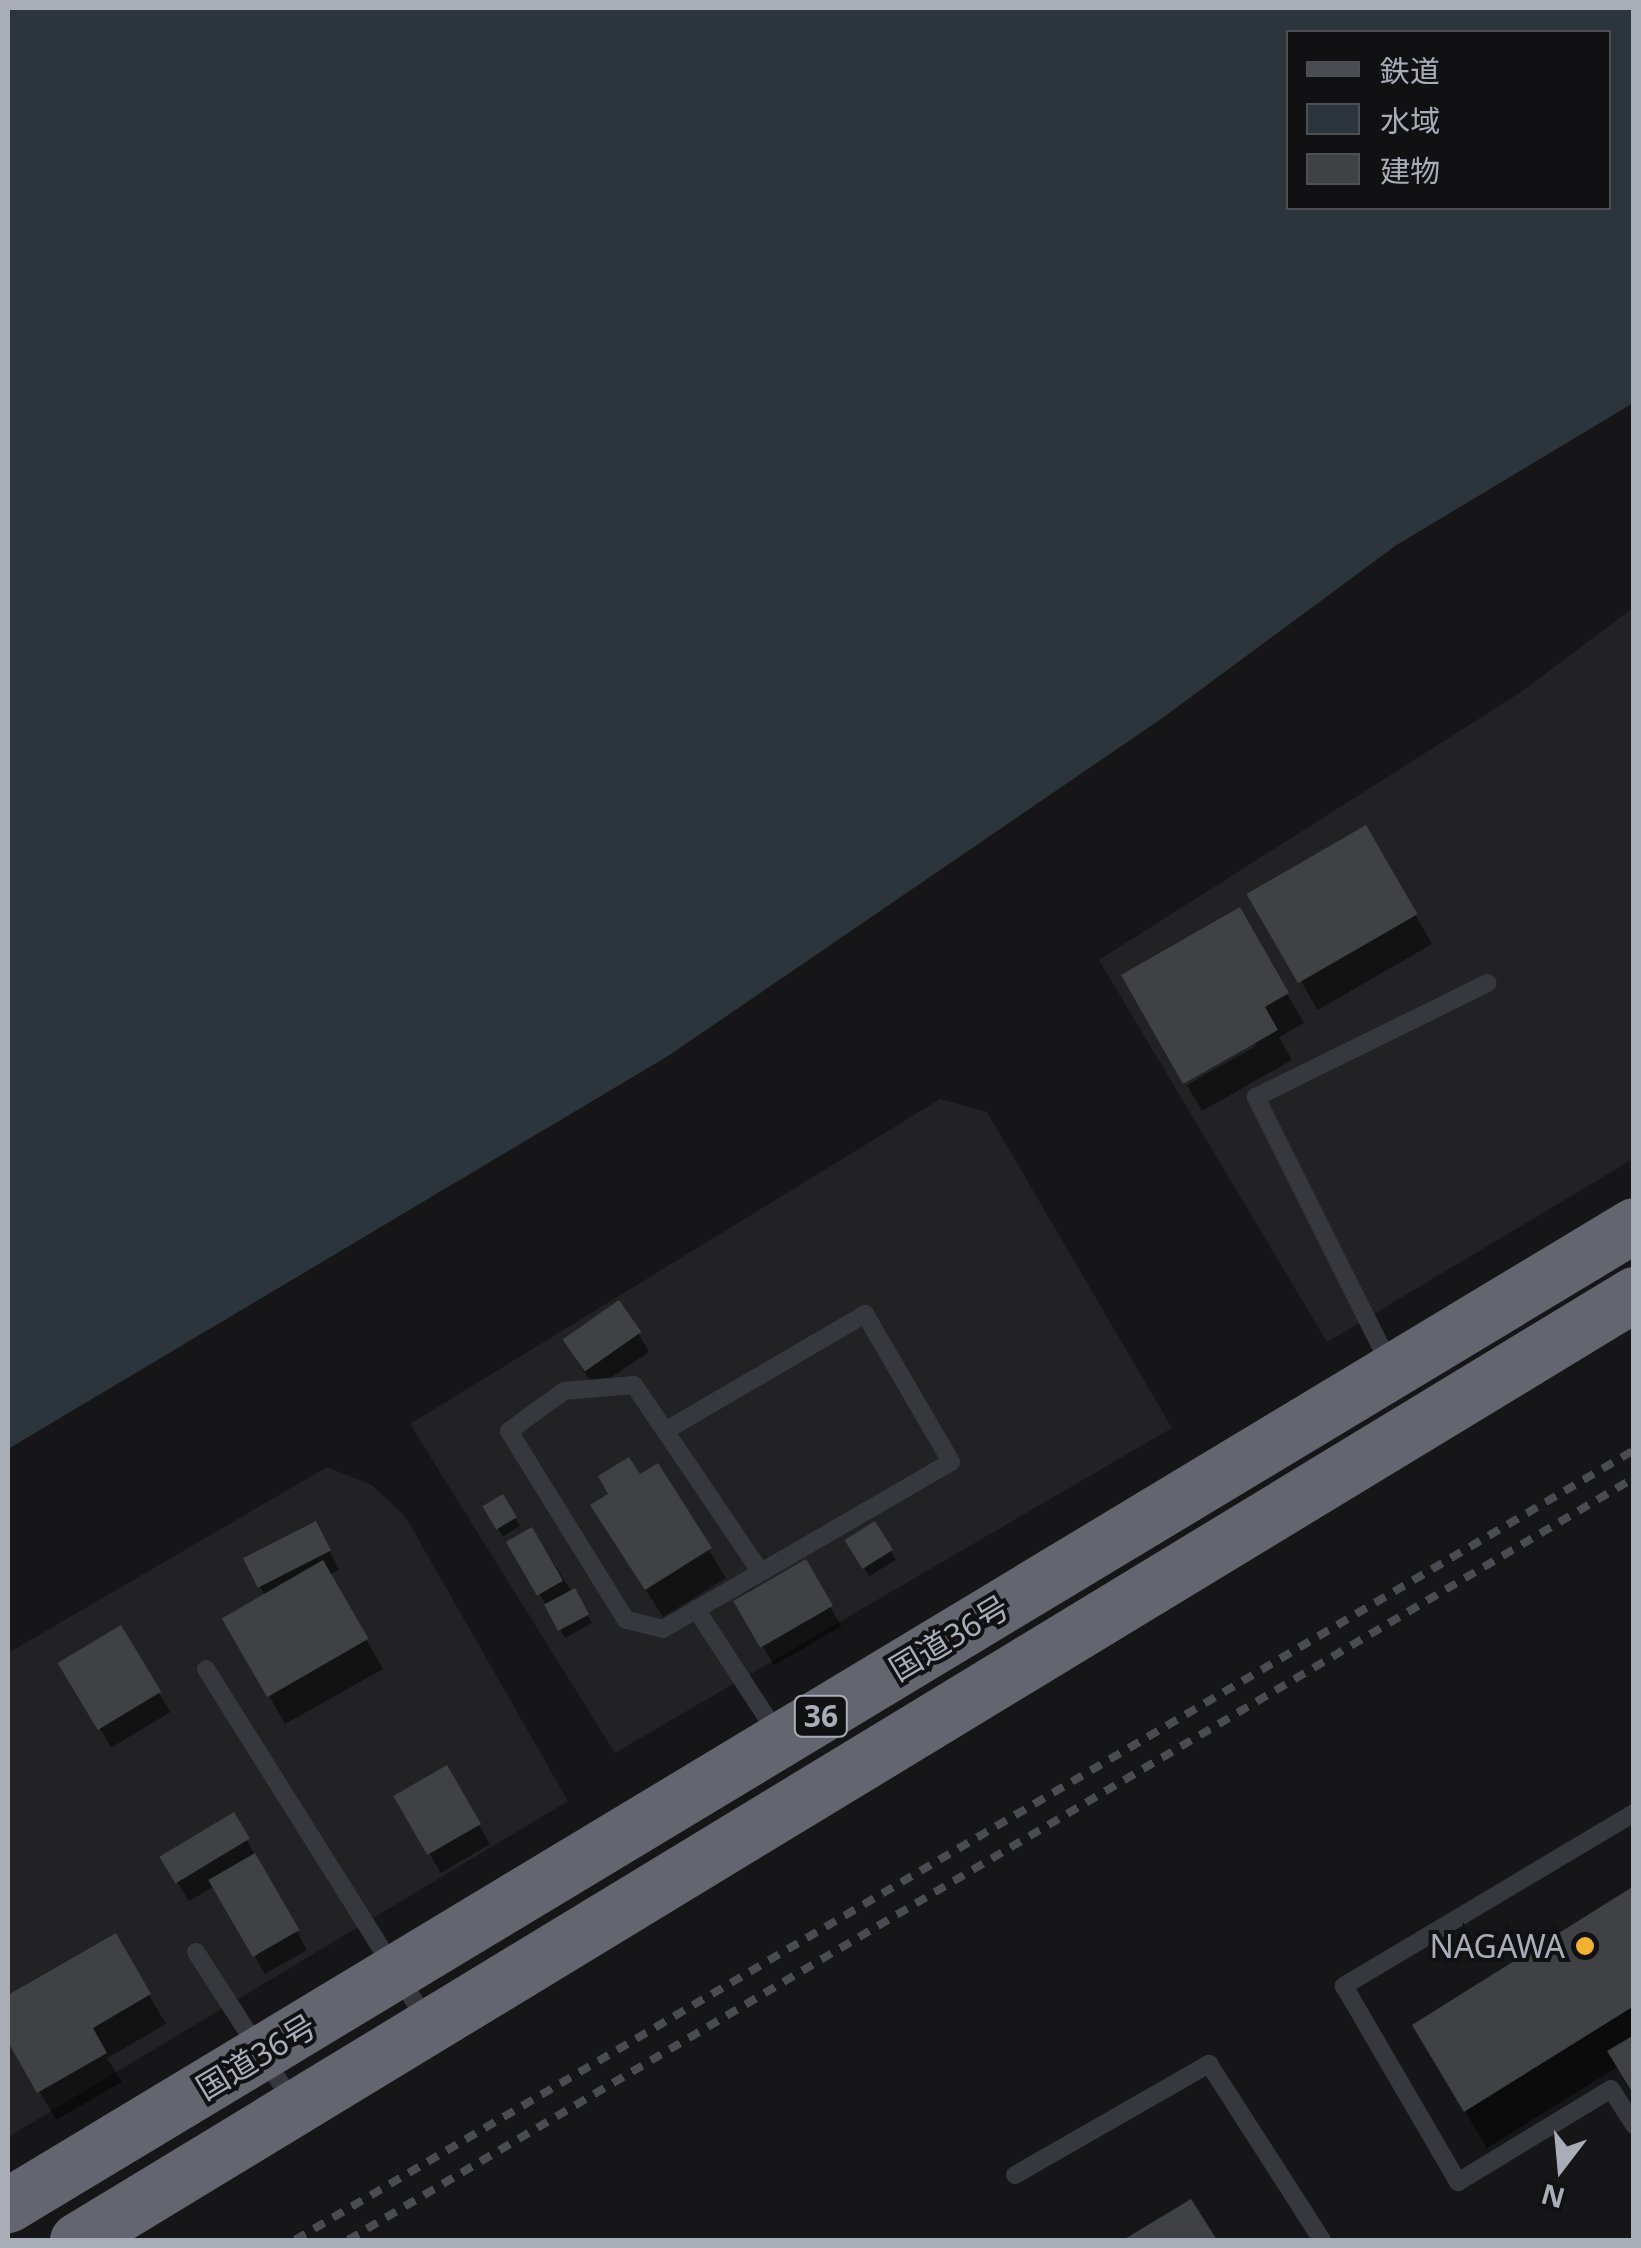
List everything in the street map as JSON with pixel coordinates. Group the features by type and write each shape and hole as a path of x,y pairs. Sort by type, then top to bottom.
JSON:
{"highway":[{"name":"国道36号","path":"76,2240 431,2028 1382,1404 1634,1226"},
{"name":"国道36号","path":"8,2205 781,1739 1382,1404 1634,1294"}],"lane":[{"path":"1382,1404 1256,1098 1488,983"},
{"path":"664,1430 864,1314 952,1462 663,1629 626,1620 509,1432 564,1391 634,1386 760,1571"},
{"path":"696,1609 781,1739"},
{"path":"206,1669 431,2028"},
{"path":"1634,1812 1344,1986 1458,2182 1611,2089 1634,2125"},
{"path":"196,1952 296,2108"},
{"path":"1014,2175 1209,2064 1322,2240"}],"shaded area":[{"path":"1633,608 1633,1159 1327,1342 1099,960 1518,694"},
{"path":"940,1099 987,1112 1172,1428 615,1753 410,1424"},
{"path":"327,1467 372,1485 405,1516 568,1801 8,2137 8,1653"}],"water":[{"path":"8,8 1633,8 1633,403 1395,546 1161,719 668,1056 8,1449"}],"building":[{"path":"1366,825 1418,914 1298,983 1246,894"},
{"path":"1240,907 1289,993 1265,1007 1278,1030 1183,1084 1121,975"},
{"path":"619,1300 641,1332 585,1372 562,1340"},
{"path":"629,1457 640,1474 658,1463 712,1548 645,1590 590,1505 608,1494 598,1476"},
{"path":"503,1494 517,1517 496,1530 482,1506"},
{"path":"316,1521 331,1550 258,1588 243,1558"},
{"path":"875,1521 893,1550 862,1569 844,1540"},
{"path":"532,1527 563,1581 537,1596 506,1542"},
{"path":"806,1559 833,1606 760,1648 733,1601"},
{"path":"323,1560 368,1639 267,1697 222,1618"},
{"path":"575,1588 589,1614 558,1631 544,1604"},
{"path":"121,1625 161,1692 98,1730 58,1663"},
{"path":"447,1765 481,1824 427,1855 393,1796"},
{"path":"234,1812 250,1839 175,1883 159,1857"},
{"path":"255,1853 300,1930 253,1957 208,1880"},
{"name":"NAGAWA","path":"1634,1886 1634,2006 1464,2112 1412,2025"},
{"path":"116,1933 151,1994 93,2028 107,2053 37,2093 8,2042 8,1995"},
{"path":"1634,2035 1634,2095 1607,2051"},
{"path":"1191,2199 1217,2240 1123,2240"}],"railway":[{"path":"295,2240 1634,1450"},
{"path":"348,2240 1634,1478"}],"place":[{"name":"NAGAWA","path":"1585,1946"}]}
